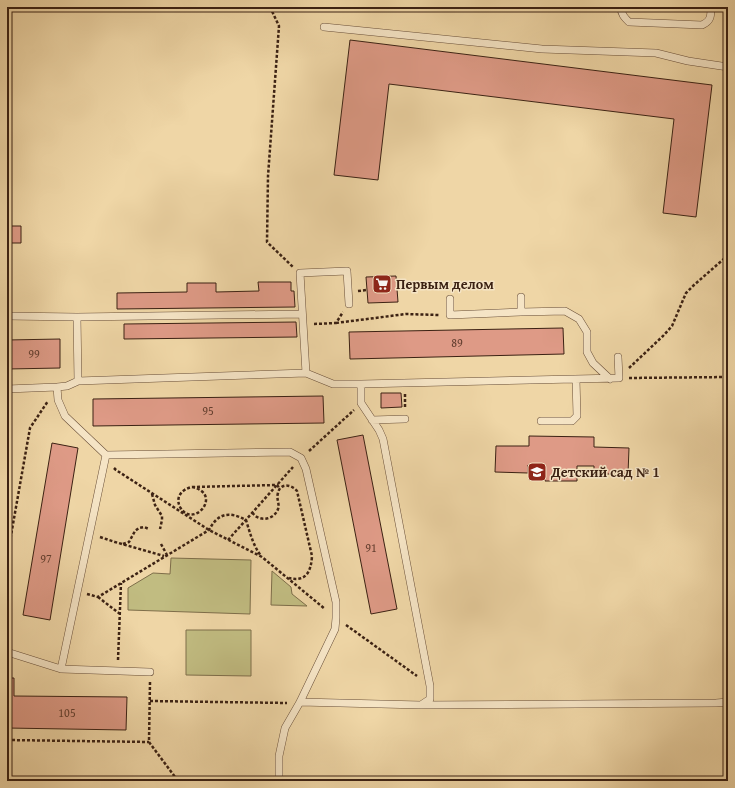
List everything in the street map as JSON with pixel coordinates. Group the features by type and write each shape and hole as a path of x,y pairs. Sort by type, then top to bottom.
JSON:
{"lane":[{"path":"621,7 623,17 629,22 702,25 711,17 711,7"},
{"path":"324,27 542,49 656,53 688,61 728,67"},
{"path":"306,373 300,273 347,270 349,304"},
{"path":"521,297 521,312"},
{"path":"450,299 450,315 566,311 579,319 587,332 587,352 593,362 610,379"},
{"path":"7,316 77,317 302,314"},
{"path":"77,317 78,381"},
{"path":"7,389 67,386 78,381 306,373 333,384 610,379 619,378 618,357"},
{"path":"541,421 572,421 577,416 576,379"},
{"path":"361,384 361,403 379,430 383,439 430,686 430,699 421,705"},
{"path":"56,387 58,400 65,416 106,455 290,452 301,458 306,468 336,602 336,618 335,629 300,702 285,728 279,756 279,781"},
{"path":"372,420 405,419"},
{"path":"61,669 106,455"},
{"path":"7,652 61,669 150,672"},
{"path":"300,702 421,705 728,702"}],"path":[{"path":"270,7 280,26 268,176 267,242 300,273"},
{"path":"619,378 672,326 686,293 704,275 728,256"},
{"path":"336,323 349,304"},
{"path":"303,325 336,323 406,314 450,315"},
{"path":"619,378 728,377"},
{"path":"404,383 405,419"},
{"path":"7,558 30,428 56,387"},
{"path":"228,540 301,458 361,403"},
{"path":"106,455 116,470 152,494 186,514 208,530 262,557 336,618 430,686"},
{"path":"192,487 198,488 205,495 205,506 198,513 186,514 182,510 178,500 179,495 187,488 192,487 276,485 280,489"},
{"path":"252,513 263,519 270,518 278,509 278,493 280,489 289,485 294,487 297,491 312,556 311,566 307,575 302,578 295,579 286,577"},
{"path":"152,494 155,505 162,516 160,529"},
{"path":"98,597 208,530 213,522 220,517 229,514 246,520 256,548 262,557"},
{"path":"123,545 129,542 139,528 144,527 149,529"},
{"path":"90,532 123,545 166,555"},
{"path":"161,544 166,555"},
{"path":"118,671 121,583"},
{"path":"77,592 98,597 120,614"},
{"path":"150,672 149,742 178,781"},
{"path":"150,701 300,702"},
{"path":"7,740 149,742"}],"shaded area":[{"path":"171,558 251,560 250,614 128,610 128,588 153,573 170,574"},
{"path":"272,571 291,587 292,594 307,606 271,605"},
{"path":"186,630 251,630 251,676 186,675"}],"building":[{"path":"350,40 712,85 696,217 663,213 674,119 389,84 378,180 334,175"},
{"path":"7,226 21,226 21,243 7,243"},
{"name":"Первым делом","path":"396,276 398,302 368,303 366,277"},
{"path":"258,282 291,282 291,291 294,291 295,307 117,309 117,293 187,292 187,283 216,283 216,292 259,291"},
{"path":"296,322 297,337 124,339 124,324"},
{"path":"563,328 564,354 350,359 349,332"},
{"path":"60,339 60,368 7,369 7,340"},
{"path":"381,393 401,393 402,407 381,408"},
{"path":"323,396 324,423 93,426 93,399"},
{"path":"363,435 397,609 371,614 337,440"},
{"path":"529,436 594,437 594,447 629,448 628,474 594,474 594,466 577,466 577,481 545,481 545,465 528,465 528,473 495,472 496,446 529,446"},
{"path":"52,443 78,448 50,620 23,615"},
{"path":"7,678 14,678 14,696 127,697 126,730 7,728"}],"waterway":[{"path":"728,772 728,781"}],"place":[{"name":"Первым делом","path":"382,284"},
{"name":"Детский сад № 1","path":"537,472"}]}
